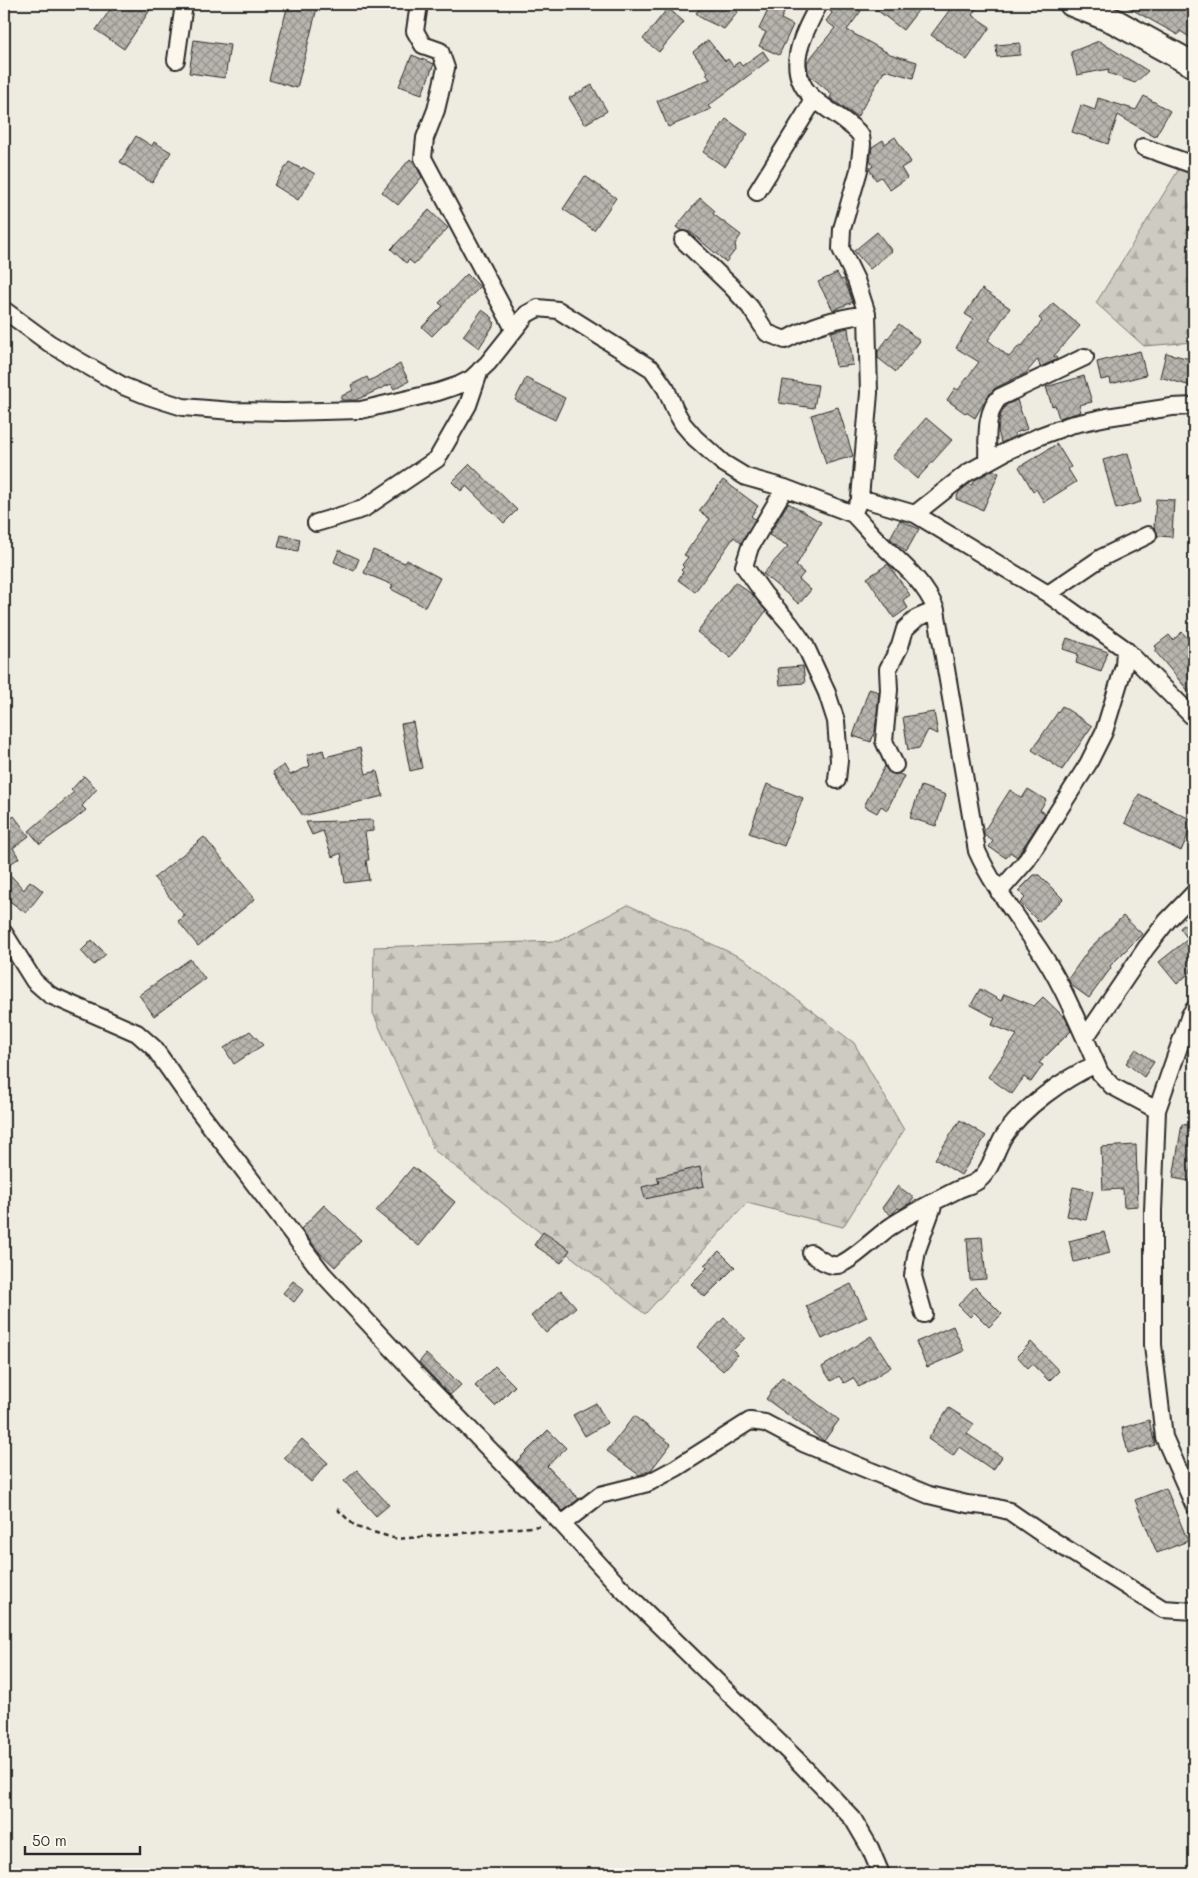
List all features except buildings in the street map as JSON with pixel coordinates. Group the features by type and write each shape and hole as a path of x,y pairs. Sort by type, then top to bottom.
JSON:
{"main road":[{"path":"1072,4 1114,21 1194,65"}],"street":[{"path":"176,60 184,4"},
{"path":"420,4 414,31 423,45 440,51 446,68 436,110 425,138 423,158 514,329"},
{"path":"819,4 802,37 796,64 798,74 804,88 812,97 850,124 861,136 862,144 858,170 842,229 841,249 856,280 867,314 869,393 860,498 853,514"},
{"path":"757,192 809,108 812,97"},
{"path":"1143,147 1194,165"},
{"path":"683,240 750,307 767,333 785,340 804,330 833,319 867,314"},
{"path":"4,310 50,343 123,386 183,407 275,412 361,410 438,392 471,379 527,314 538,308 558,310 652,369 666,389 674,410 683,424 695,438 723,463 746,477 785,488 853,514 922,585 936,610 977,851 987,874 1039,949 1063,990 1100,1073 1112,1086 1157,1110"},
{"path":"987,462 990,414 994,403 1000,397 1085,357"},
{"path":"316,523 363,509 437,459 468,405 480,370"},
{"path":"915,514 967,472 1005,452 1070,425 1106,417 1172,407 1194,406"},
{"path":"785,488 750,547 744,566 805,645 827,693 836,721 839,760 837,780"},
{"path":"860,498 915,514 1048,594 1125,649 1194,718"},
{"path":"1048,594 1101,558 1148,535"},
{"path":"895,765 884,741 888,705 888,669 900,646 905,629 917,618 936,610"},
{"path":"999,892 1027,860 1088,764 1104,732 1124,666 1125,649"},
{"path":"1084,1038 1146,948 1167,921 1194,893"},
{"path":"4,933 34,981 50,995 137,1033 154,1048 195,1106 323,1274 618,1585 797,1760 853,1819 870,1848 881,1874"},
{"path":"1194,1009 1190,1015 1157,1110 1153,1211 1153,1345 1164,1437 1194,1505"},
{"path":"811,1254 832,1265 839,1265 891,1227 958,1189 976,1183 982,1178 997,1148 1016,1120 1058,1085 1096,1064"},
{"path":"924,1314 913,1276 918,1250 934,1203"},
{"path":"562,1524 600,1496 648,1483 750,1422 765,1423 803,1443 929,1495 1009,1511 1163,1609 1194,1611"}],"path":[{"path":"337,1510 356,1527 397,1539 562,1524"}],"green space":[{"path":"1184,161 1194,169 1194,342 1144,346 1096,303"},
{"path":"628,905 744,959 854,1043 904,1130 843,1227 747,1203 645,1314 434,1150 373,1013 374,947 559,941"}]}
